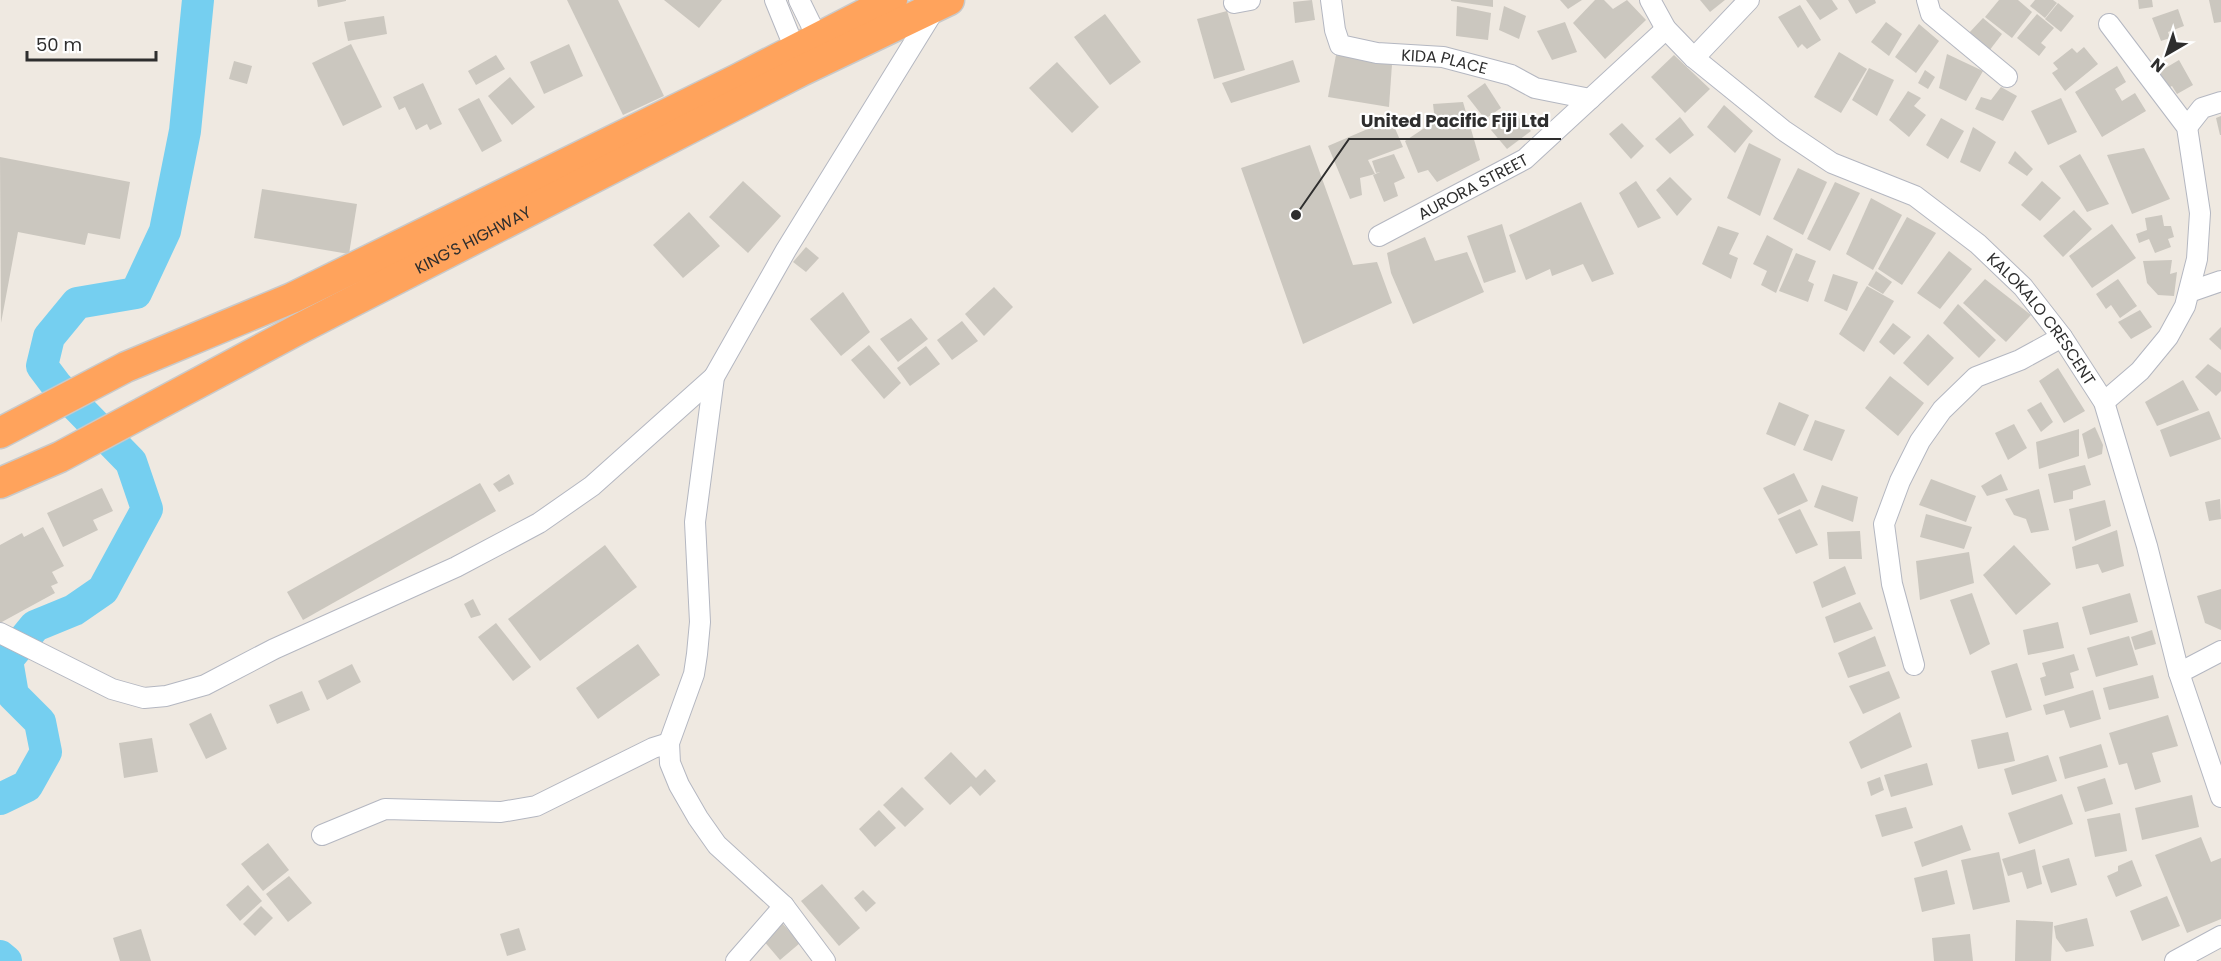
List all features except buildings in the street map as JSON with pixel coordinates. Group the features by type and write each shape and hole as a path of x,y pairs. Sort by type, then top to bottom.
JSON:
{"highway":[{"name":"KING'S HIGHWAY","path":"0,483 60,457 811,54 892,0"},
{"name":"KING'S HIGHWAY","path":"0,432 126,367 292,298 738,79 811,54 943,3"}],"street":[{"path":"776,0 811,54"},
{"path":"799,0 811,54"},
{"name":"KIDA PLACE","path":"1331,0 1335,30 1340,45 1377,53 1443,57 1510,75 1535,88 1590,99"},
{"name":"KALOKALO CRESCENT","path":"1650,0 1666,28 1694,58 1783,130 1832,163 1915,196 1969,237 2023,287 2062,337 2104,402 2146,546 2179,673 2221,796"},
{"path":"1694,58 1749,0"},
{"path":"1927,0 1931,14 2007,77"},
{"path":"8,636 112,688 144,698 166,696 206,685 274,650 456,567 538,523 592,486 714,377 786,250 943,3"},
{"path":"2104,402 2140,371 2168,337 2185,306 2197,259 2200,213 2187,127 2109,24"},
{"name":"AURORA STREET","path":"1379,236 1525,159 1666,28"},
{"path":"2187,127 2202,108 2221,102"},
{"path":"2189,292 2221,281"},
{"path":"1914,665 1892,584 1884,524 1900,481 1920,441 1942,410 1976,377 2020,360 2062,337"},
{"path":"714,377 695,522 700,622 697,654 694,674 669,743 670,763 679,785 717,845 784,906 825,961"},
{"path":"2179,673 2221,651"},
{"path":"322,835 385,809 501,812 536,806 653,748 669,743"},
{"path":"736,961 784,906"},
{"path":"2175,961 2221,936"}],"waterway":[{"path":"0,799 27,786 46,752 40,722 13,695 7,660 35,626 74,610 103,590 147,509 131,462 57,386 42,366 49,337 77,303 136,293 165,231 185,131 198,0"},
{"path":"0,956 6,961"}],"place":[{"name":"United Pacific Fiji Ltd","path":"1296,215"}]}
